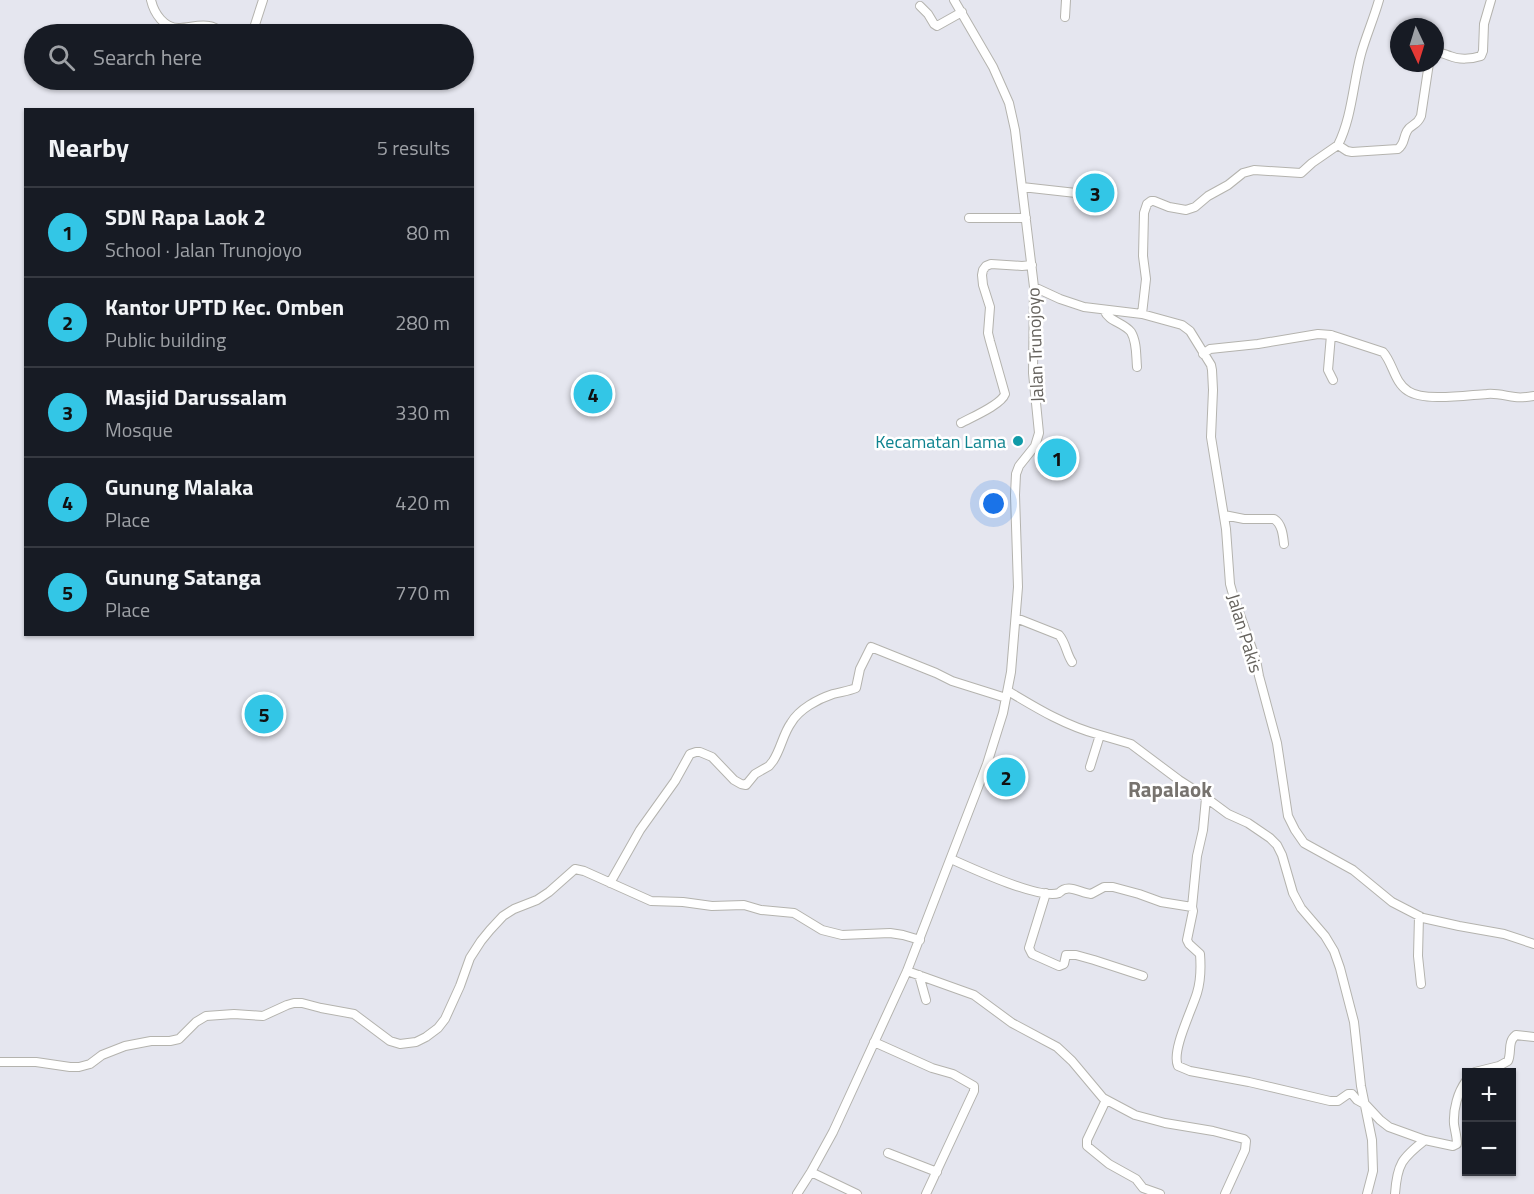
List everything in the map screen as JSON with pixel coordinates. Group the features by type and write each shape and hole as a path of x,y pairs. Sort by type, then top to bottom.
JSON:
{"street":[{"path":"151,0 158,17 167,24"},
{"path":"255,24 263,0"},
{"name":"Jalan Trunojoyo","path":"797,1194 848,1101 920,940 987,764 1000,724 1011,672 1018,567 1016,474 1019,465 1035,446 1039,433 1033,373 1034,287 1015,130 1006,94 954,0"},
{"path":"1065,17 1066,0"},
{"path":"1142,314 1146,279 1143,256 1144,213 1147,204 1154,201 1180,210 1192,209 1243,173 1254,170 1301,173 1338,145 1348,116 1362,52 1380,0"},
{"path":"1444,53 1458,58 1481,56 1484,24 1491,0"},
{"path":"920,6 937,26 962,12"},
{"path":"1338,145 1352,152 1401,148 1407,131 1416,124 1420,117 1428,72"},
{"path":"1022,187 1076,193"},
{"path":"969,218 1026,218"},
{"path":"961,423 998,403 1005,396 988,333 990,307 983,285 983,270 986,266 994,264 1032,265"},
{"name":"Jalan Pakis","path":"1034,287 1073,304 1142,314 1185,327 1190,331 1212,367 1210,437 1227,528 1228,569 1232,592 1252,648 1275,735 1290,822 1298,836 1305,843 1353,870 1392,902 1419,916 1504,934 1534,944"},
{"path":"1104,310 1108,317 1132,334 1137,367"},
{"path":"1203,354 1210,349 1318,334 1331,335 1385,353 1396,378 1408,392 1416,395 1534,396"},
{"path":"1331,335 1328,370 1332,380"},
{"path":"1224,515 1244,519 1277,520 1284,544"},
{"path":"1016,618 1059,635 1072,662"},
{"path":"610,883 640,830 675,781 690,754 700,752 712,757 734,780 746,785 755,774 770,766 795,718 822,698 856,688 860,669 871,647 963,685 1007,694 1065,723 1131,744 1228,814 1261,831 1277,845 1293,893 1301,908 1325,936 1334,951 1354,1022 1361,1086 1372,1140 1373,1171 1367,1194"},
{"path":"1090,767 1100,735"},
{"path":"1206,798 1203,830 1197,856 1193,911 1187,940 1200,954 1200,980 1177,1052 1178,1066 1184,1070 1330,1101 1338,1101 1346,1094 1350,1094 1364,1103 1389,1127 1450,1146 1456,1145 1458,1140 1454,1112 1462,1088"},
{"path":"951,859 1008,883 1046,893 1055,894 1066,888 1091,894 1104,887 1113,887 1161,902 1192,907"},
{"path":"0,1062 36,1062 79,1067 90,1064 102,1055 125,1046 151,1041 175,1041 196,1022 206,1017 234,1014 263,1016 294,1003 354,1014 390,1041 400,1044 416,1042 438,1028 445,1019 470,958 483,937 503,916 537,900 575,869 651,902 683,902 712,906 744,905 761,910 794,914 815,927 842,935 890,933 920,940"},
{"path":"1046,893 1029,948 1032,954 1059,966 1065,964 1066,955 1076,955 1143,976"},
{"path":"1419,916 1420,984"},
{"path":"907,971 974,995 1012,1023 1057,1047 1106,1100 1135,1115 1178,1126 1244,1138 1245,1150 1225,1194"},
{"path":"920,975 926,1000"},
{"path":"1491,1068 1508,1061 1510,1041 1516,1035 1534,1036"},
{"path":"874,1042 932,1068 952,1074 974,1086 974,1091 926,1194"},
{"path":"1106,1100 1087,1140 1088,1148 1109,1164 1136,1179 1143,1188 1160,1194"},
{"path":"1395,1194 1396,1181 1403,1159 1425,1140"},
{"path":"888,1153 936,1172"},
{"path":"811,1172 857,1194"}],"place":[{"name":"Masjid Darussalam","path":"1095,193"},
{"name":"Gunung Malaka","path":"593,394"},
{"name":"Kecamatan Lama","path":"1018,441"},
{"name":"SDN Rapa Laok 2","path":"1057,458"},
{"name":"Gunung Satanga","path":"264,714"},
{"name":"Kantor UPTD Kec. Omben","path":"1006,777"}],"district":[{"name":"Rapalaok","path":"1170,789"}]}
